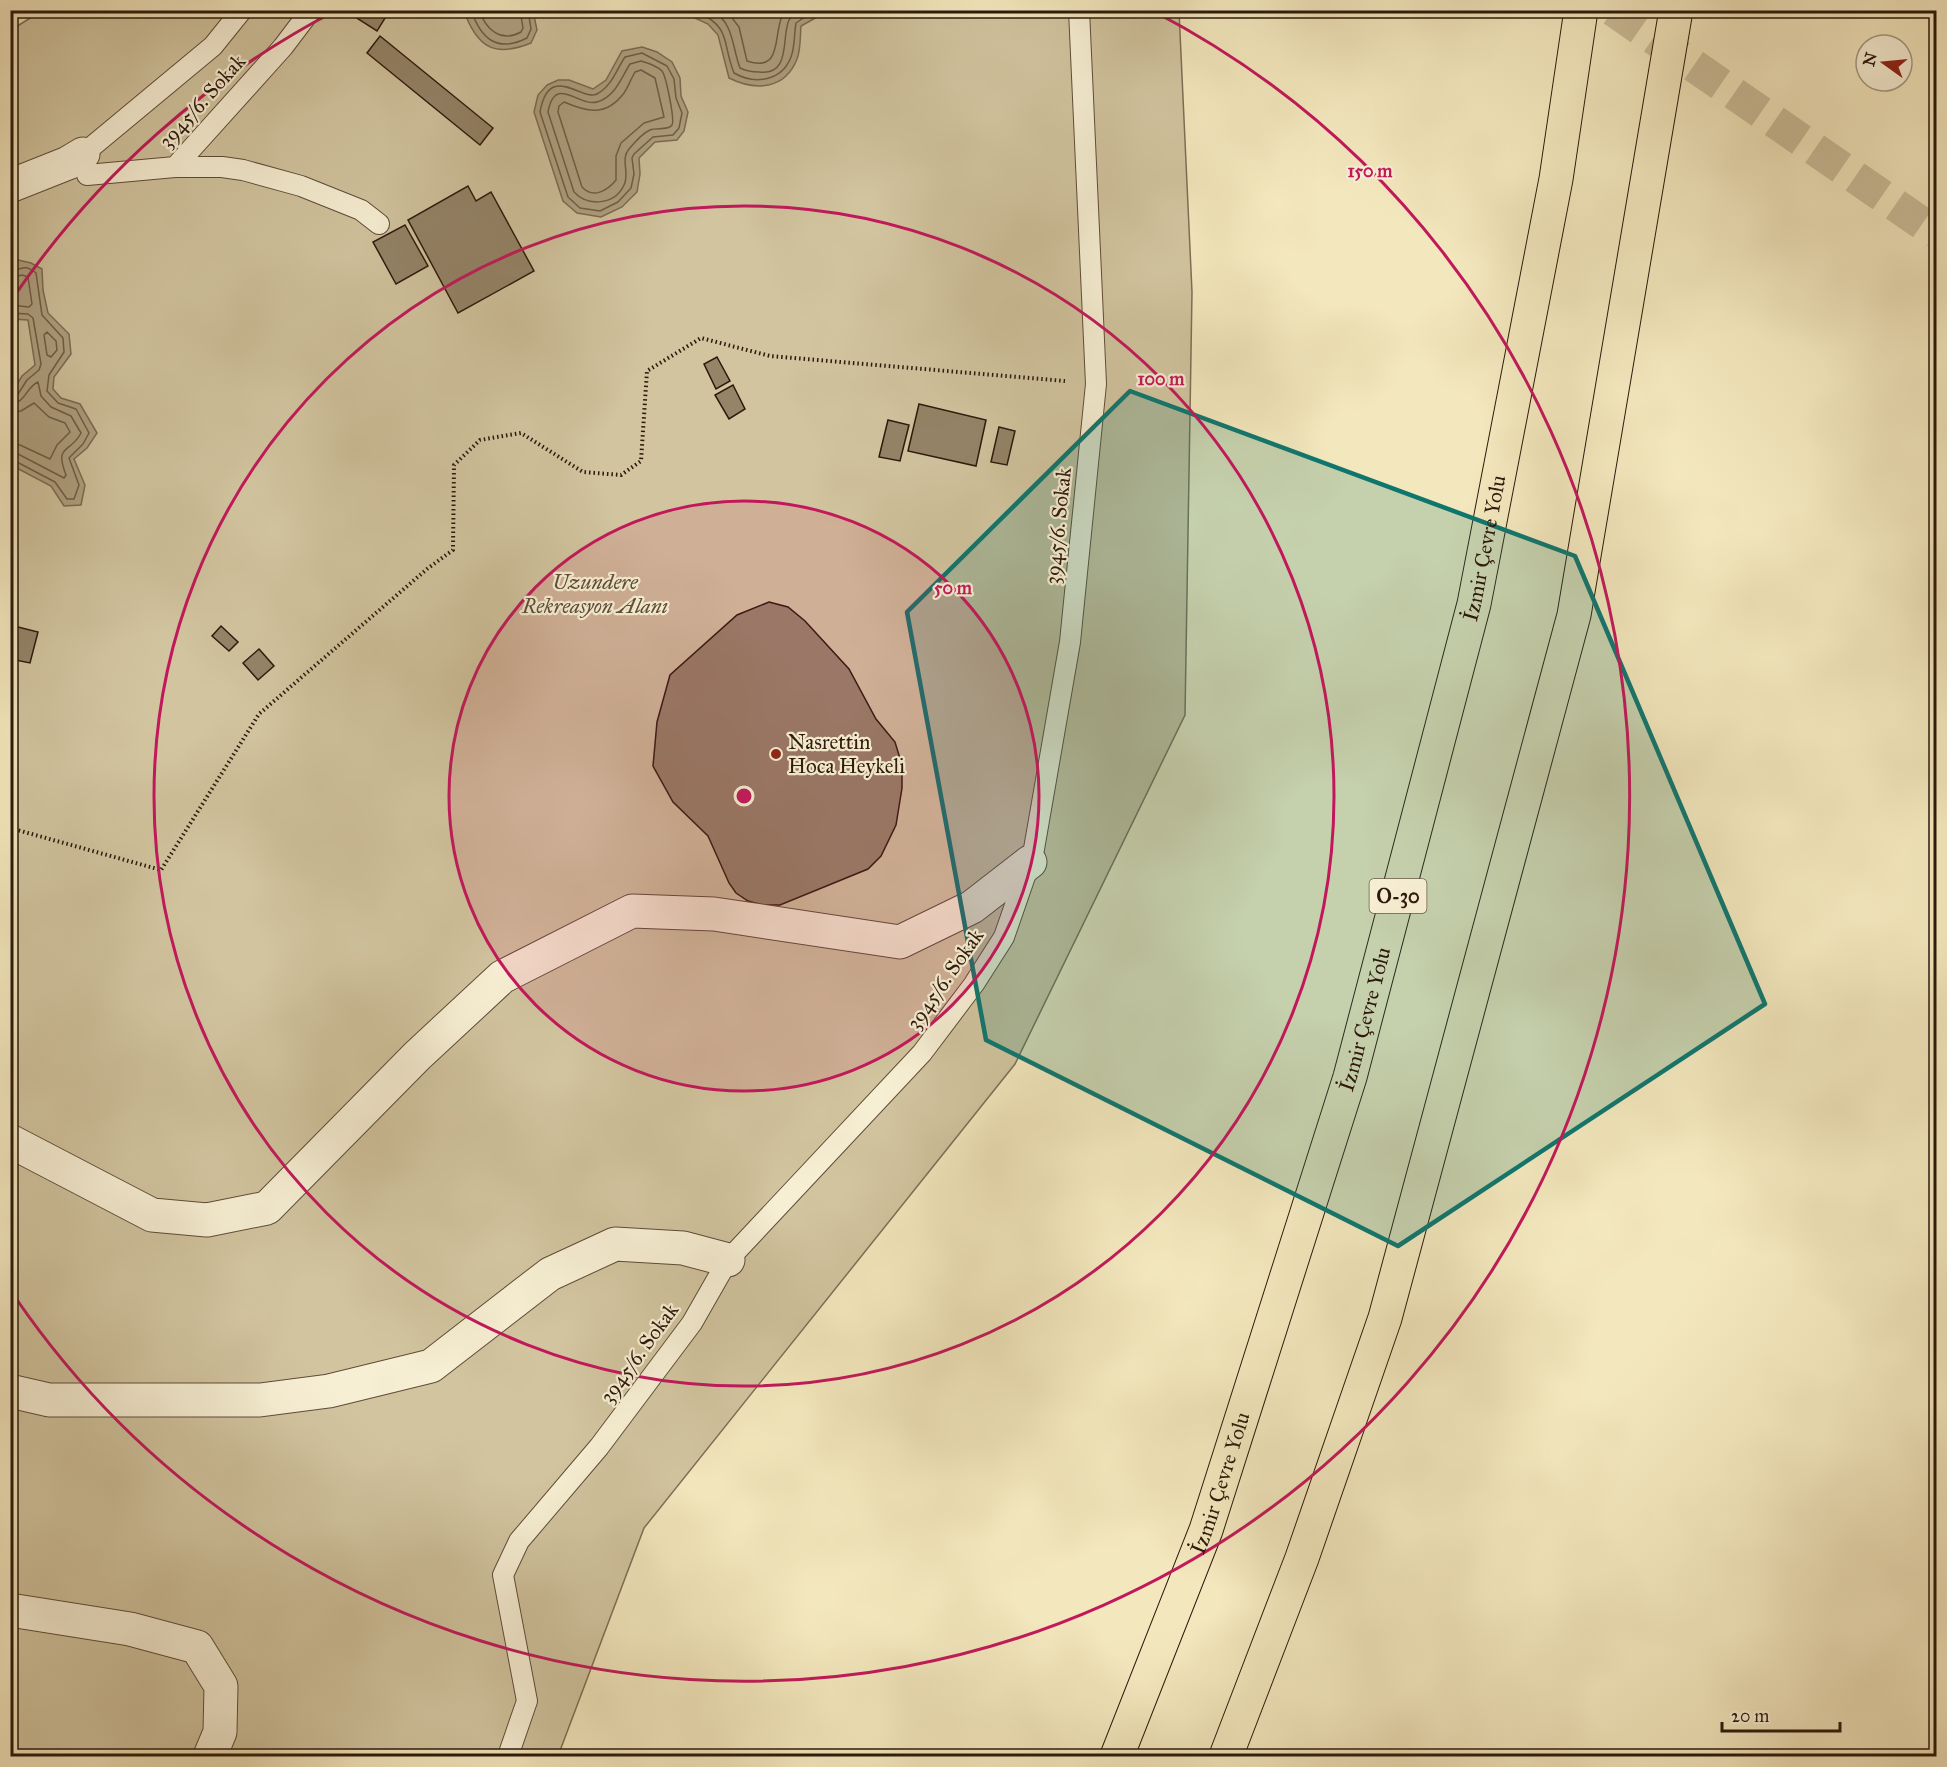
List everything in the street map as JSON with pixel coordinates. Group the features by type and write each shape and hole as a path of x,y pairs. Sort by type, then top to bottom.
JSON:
{"highway":[{"name":"İzmir Çevre Yolu","path":"1117,1756 1206,1530 1350,1077 1474,604 1556,178 1581,10"},
{"path":"1226,1756 1302,1558 1385,1318 1574,615 1676,10"}],"street":[{"path":"10,186 68,163 83,154"},
{"path":"10,1142 152,1215 207,1220 267,1209 417,1056 502,977 632,910 714,914 900,942 972,907 1030,862"},
{"path":"10,1390 49,1400 260,1400 329,1391 431,1366 550,1274 615,1244 682,1248 728,1260"},
{"path":"10,1610 130,1629 197,1647 221,1686 220,1732 210,1756"}],"lane":[{"name":"3945/6. Sokak","path":"243,10 213,46 83,154 87,175 176,167 283,47 311,10"},
{"name":"3945/6. Sokak","path":"508,1756 527,1701 503,1575 519,1541 599,1447 692,1323 728,1260 922,1053 975,984 1004,937 1030,862 1070,642 1096,384 1079,10"},
{"path":"176,167 222,167 243,170 302,186 361,210 379,224"}],"path":[{"path":"10,828 161,870 259,714 427,569 453,550 454,465 480,440 521,433 583,472 621,475 641,461 647,370 701,338 770,356 1096,384"}],"highlighted area":[{"path":"1130,391 1575,556 1765,1004 1398,1246 986,1040 907,612"}],"green space":[{"name":"Uzundere Rekreasyon Alanı","path":"43,10 1179,11 1192,292 1185,715 1015,1064 644,1528 558,1756 11,1756 11,30"}],"water":[{"path":"464,11 533,11 537,30 531,43 497,49 481,41"},
{"path":"680,11 828,11 801,26 797,59 785,77 777,82 759,86 729,78 718,35 708,24"},
{"path":"642,47 657,52 672,62 680,78 681,96 688,112 684,131 677,140 655,142 639,158 640,174 637,192 622,207 601,217 577,213 563,201 534,112 538,95 547,85 558,80 569,80 593,89 606,80 622,51"},
{"path":"18,260 42,269 43,290 48,313 69,334 71,354 54,377 53,389 61,398 80,404 97,433 87,448 74,459 85,485 81,505 64,506 51,486 11,465 11,394 22,376 35,365 28,320 12,319 11,314 11,266"}],"building":[{"path":"355,10 381,10 387,15 377,31 352,15"},
{"path":"380,36 493,128 480,145 367,53"},
{"path":"468,186 476,201 491,192 534,271 458,313 408,220"},
{"path":"405,225 428,266 396,284 373,242"},
{"path":"717,357 730,381 716,389 704,364"},
{"path":"733,385 745,409 729,419 715,395"},
{"path":"919,404 986,420 976,466 908,451"},
{"path":"888,420 909,425 900,461 879,457"},
{"path":"999,427 1015,431 1007,465 991,462"},
{"name":"Nasrettin Hoca Heykeli","path":"769,602 788,607 805,621 849,669 876,719 895,742 902,765 902,788 896,825 881,856 868,869 780,905 762,905 748,901 736,893 729,883 708,836 673,802 653,766 657,722 670,675 737,615"},
{"path":"10,625 38,632 30,663 10,659"},
{"path":"221,626 238,642 229,651 212,636"},
{"path":"259,649 274,666 258,680 243,663"}],"tunnel":[{"path":"1613,10 1936,233"}],"place":[{"name":"Nasrettin Hoca Heykeli","path":"776,754"}]}
